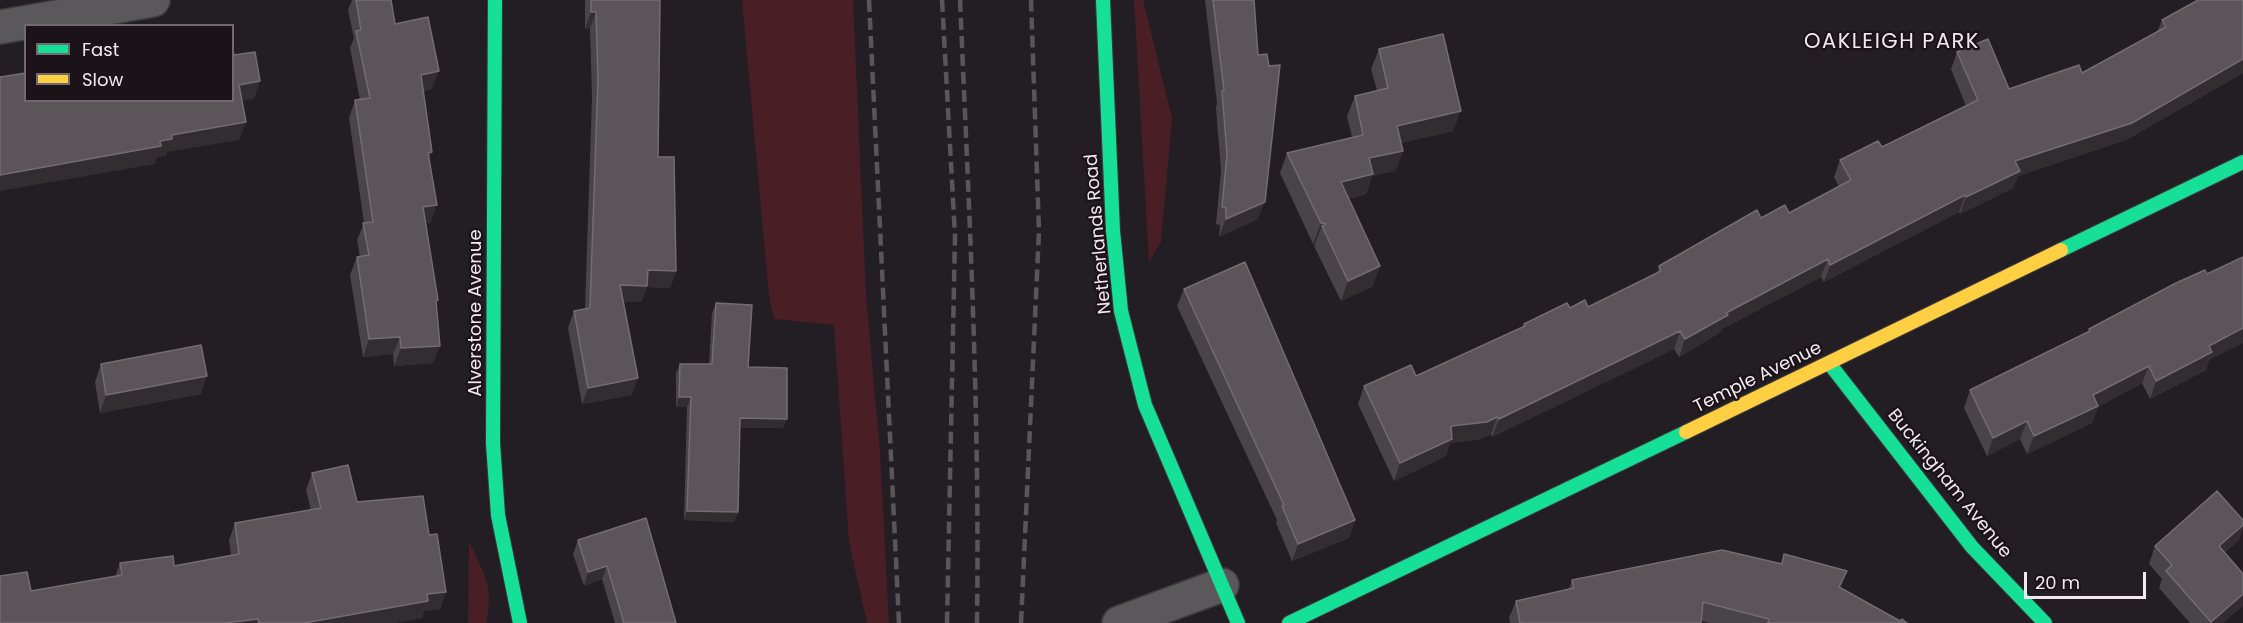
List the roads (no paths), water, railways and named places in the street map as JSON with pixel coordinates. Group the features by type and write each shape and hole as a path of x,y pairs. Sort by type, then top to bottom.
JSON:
{"street":[{"path":"0,27 153,0"},
{"name":"Alverstone Avenue","path":"495,0 493,443 498,515 520,623"},
{"name":"Netherlands Road","path":"1103,0 1113,231 1121,311 1145,405 1238,623"},
{"name":"Temple Avenue","path":"1289,623 1299,616 1425,559 2243,162"},
{"name":"Buckingham Avenue","path":"1829,363 1972,547 2045,623"},
{"path":"1119,623 1222,585"}],"railway":[{"path":"869,0 899,623"},
{"path":"942,0 955,236 947,623"},
{"path":"960,0 975,389 977,623"},
{"path":"1021,623 1039,231 1031,0"}],"district":[{"name":"OAKLEIGH PARK","path":"1892,43"}]}
